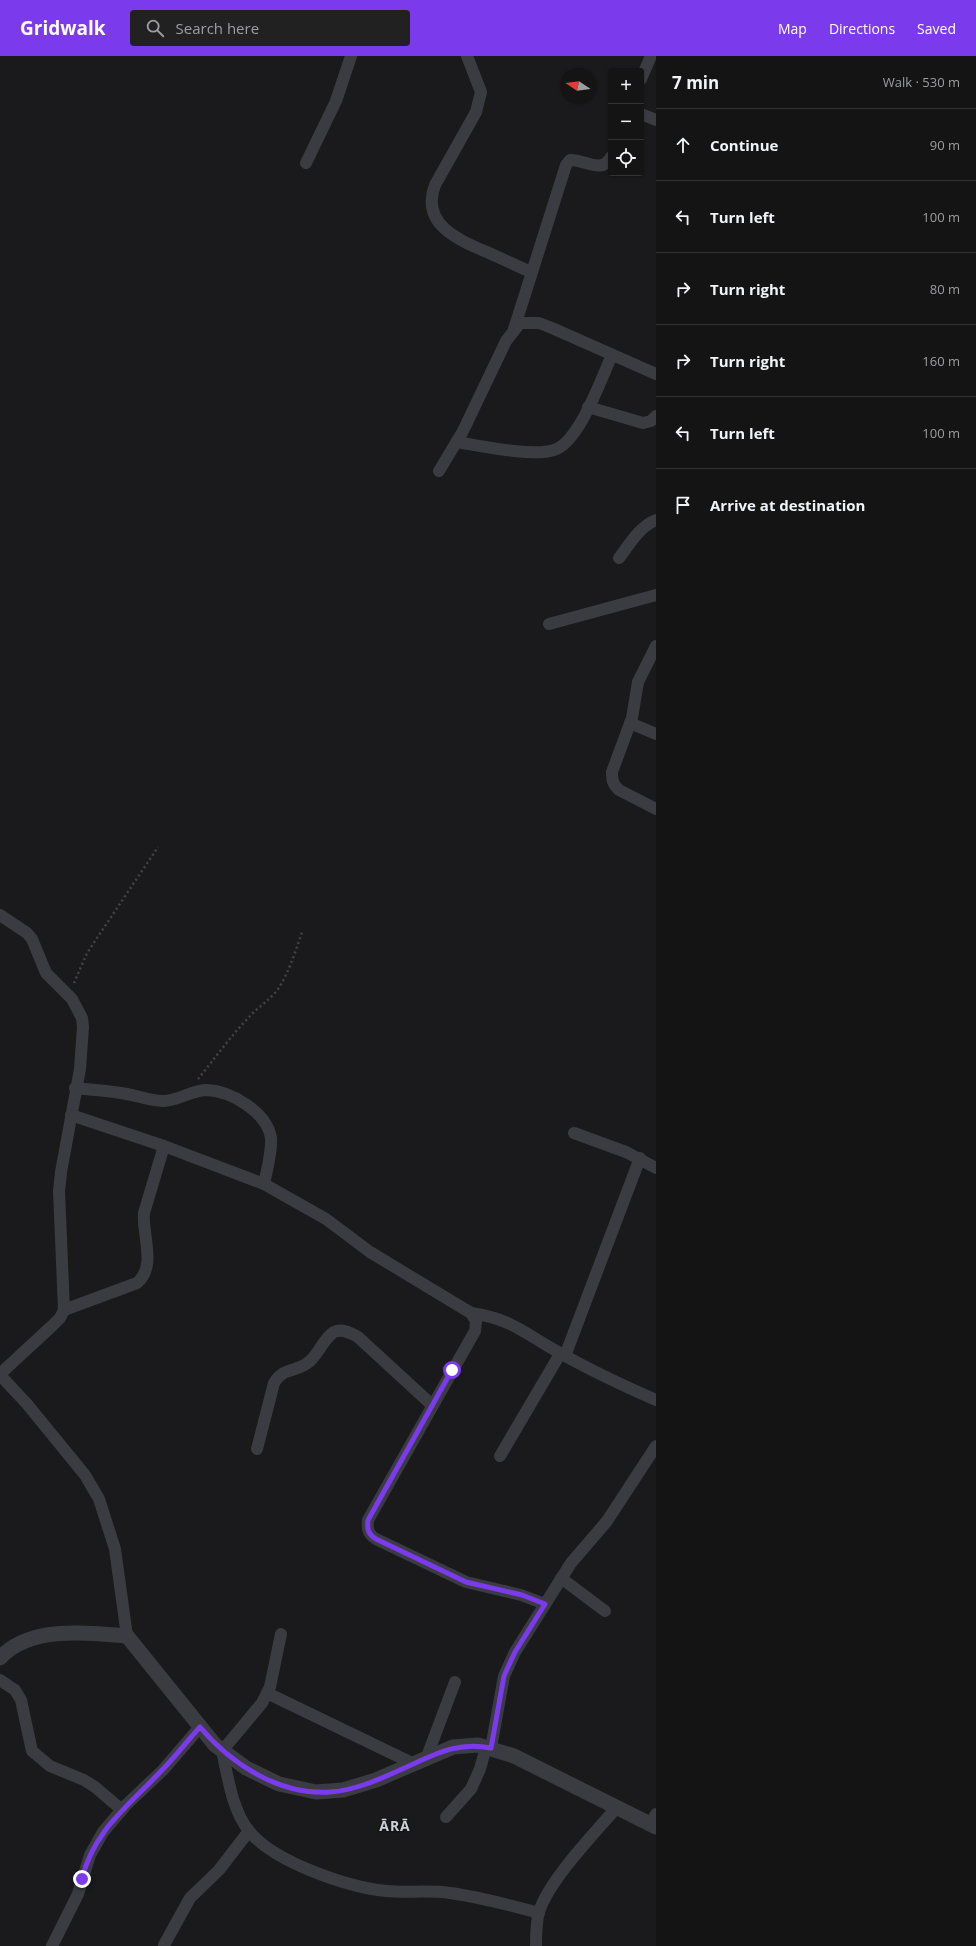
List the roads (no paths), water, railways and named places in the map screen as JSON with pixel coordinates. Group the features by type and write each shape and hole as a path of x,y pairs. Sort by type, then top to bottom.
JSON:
{"street":[{"path":"306,163 336,101 351,56"},
{"path":"467,56 481,92 480,101 476,112 435,185 431,205 436,217 443,227 458,240 531,272"},
{"path":"644,72 651,56"},
{"path":"644,115 656,120"},
{"path":"514,329 566,165 570,160 576,160 599,166 606,164 608,161"},
{"path":"439,471 457,442 506,341 520,323 539,323 656,374"},
{"path":"457,442 517,450 542,452 555,450 567,443 577,431 612,355"},
{"path":"588,407 643,423 651,422 656,416"},
{"path":"619,558 639,533 650,522 656,520"},
{"path":"549,624 656,595"},
{"path":"656,646 638,682 630,723 612,772 614,786 656,809"},
{"path":"630,723 656,734"},
{"path":"0,915 27,933 32,939 46,973 72,999 78,1008 83,1027 80,1069 75,1088 60,1172 59,1191 64,1310"},
{"path":"75,1088 125,1094 164,1101 196,1092 214,1092 240,1100 254,1109 267,1127 271,1138 270,1153 264,1184"},
{"path":"71,1114 164,1146 264,1184 326,1219 370,1252 471,1313 490,1316 512,1323 563,1355 656,1400"},
{"path":"574,1133 640,1158 656,1168"},
{"path":"164,1146 144,1214 143,1225 147,1258 146,1270 143,1278 137,1283 64,1310 53,1325 0,1374 27,1404 85,1475 99,1499 115,1549 127,1636 200,1727 222,1751 246,1768 279,1784 316,1792 330,1792 358,1787 453,1747 466,1745 488,1748 520,1759 617,1807 654,1821"},
{"path":"500,1456 563,1355 640,1158"},
{"path":"471,1313 476,1321 475,1330 368,1520 368,1529 370,1536 466,1582 522,1595 545,1604"},
{"path":"257,1449 274,1384 279,1375 302,1367 310,1361 334,1332 341,1330 358,1337 432,1405"},
{"path":"446,1818 471,1790 480,1769 488,1748 504,1676 515,1652 571,1563 607,1521 656,1446"},
{"path":"561,1578 605,1611"},
{"path":"0,1658 5,1652 20,1642 35,1637 88,1633 127,1636"},
{"path":"222,1751 262,1703 267,1693 274,1670 282,1634"},
{"path":"0,1680 15,1690 21,1700 32,1751 39,1759 50,1766 84,1780 95,1787 122,1810"},
{"path":"420,1761 455,1682"},
{"path":"267,1693 420,1761"},
{"path":"52,1946 78,1894 85,1868 95,1844 122,1810 163,1770 200,1727"},
{"path":"222,1751 238,1810 249,1831 265,1846 278,1854 328,1877 350,1885 401,1892 432,1891 452,1893 539,1913"},
{"path":"536,1946 539,1913 556,1881 617,1807"},
{"path":"164,1945 190,1898 219,1870 249,1831"}],"district":[{"name":"ĀRĀ","path":"395,1825"}]}
